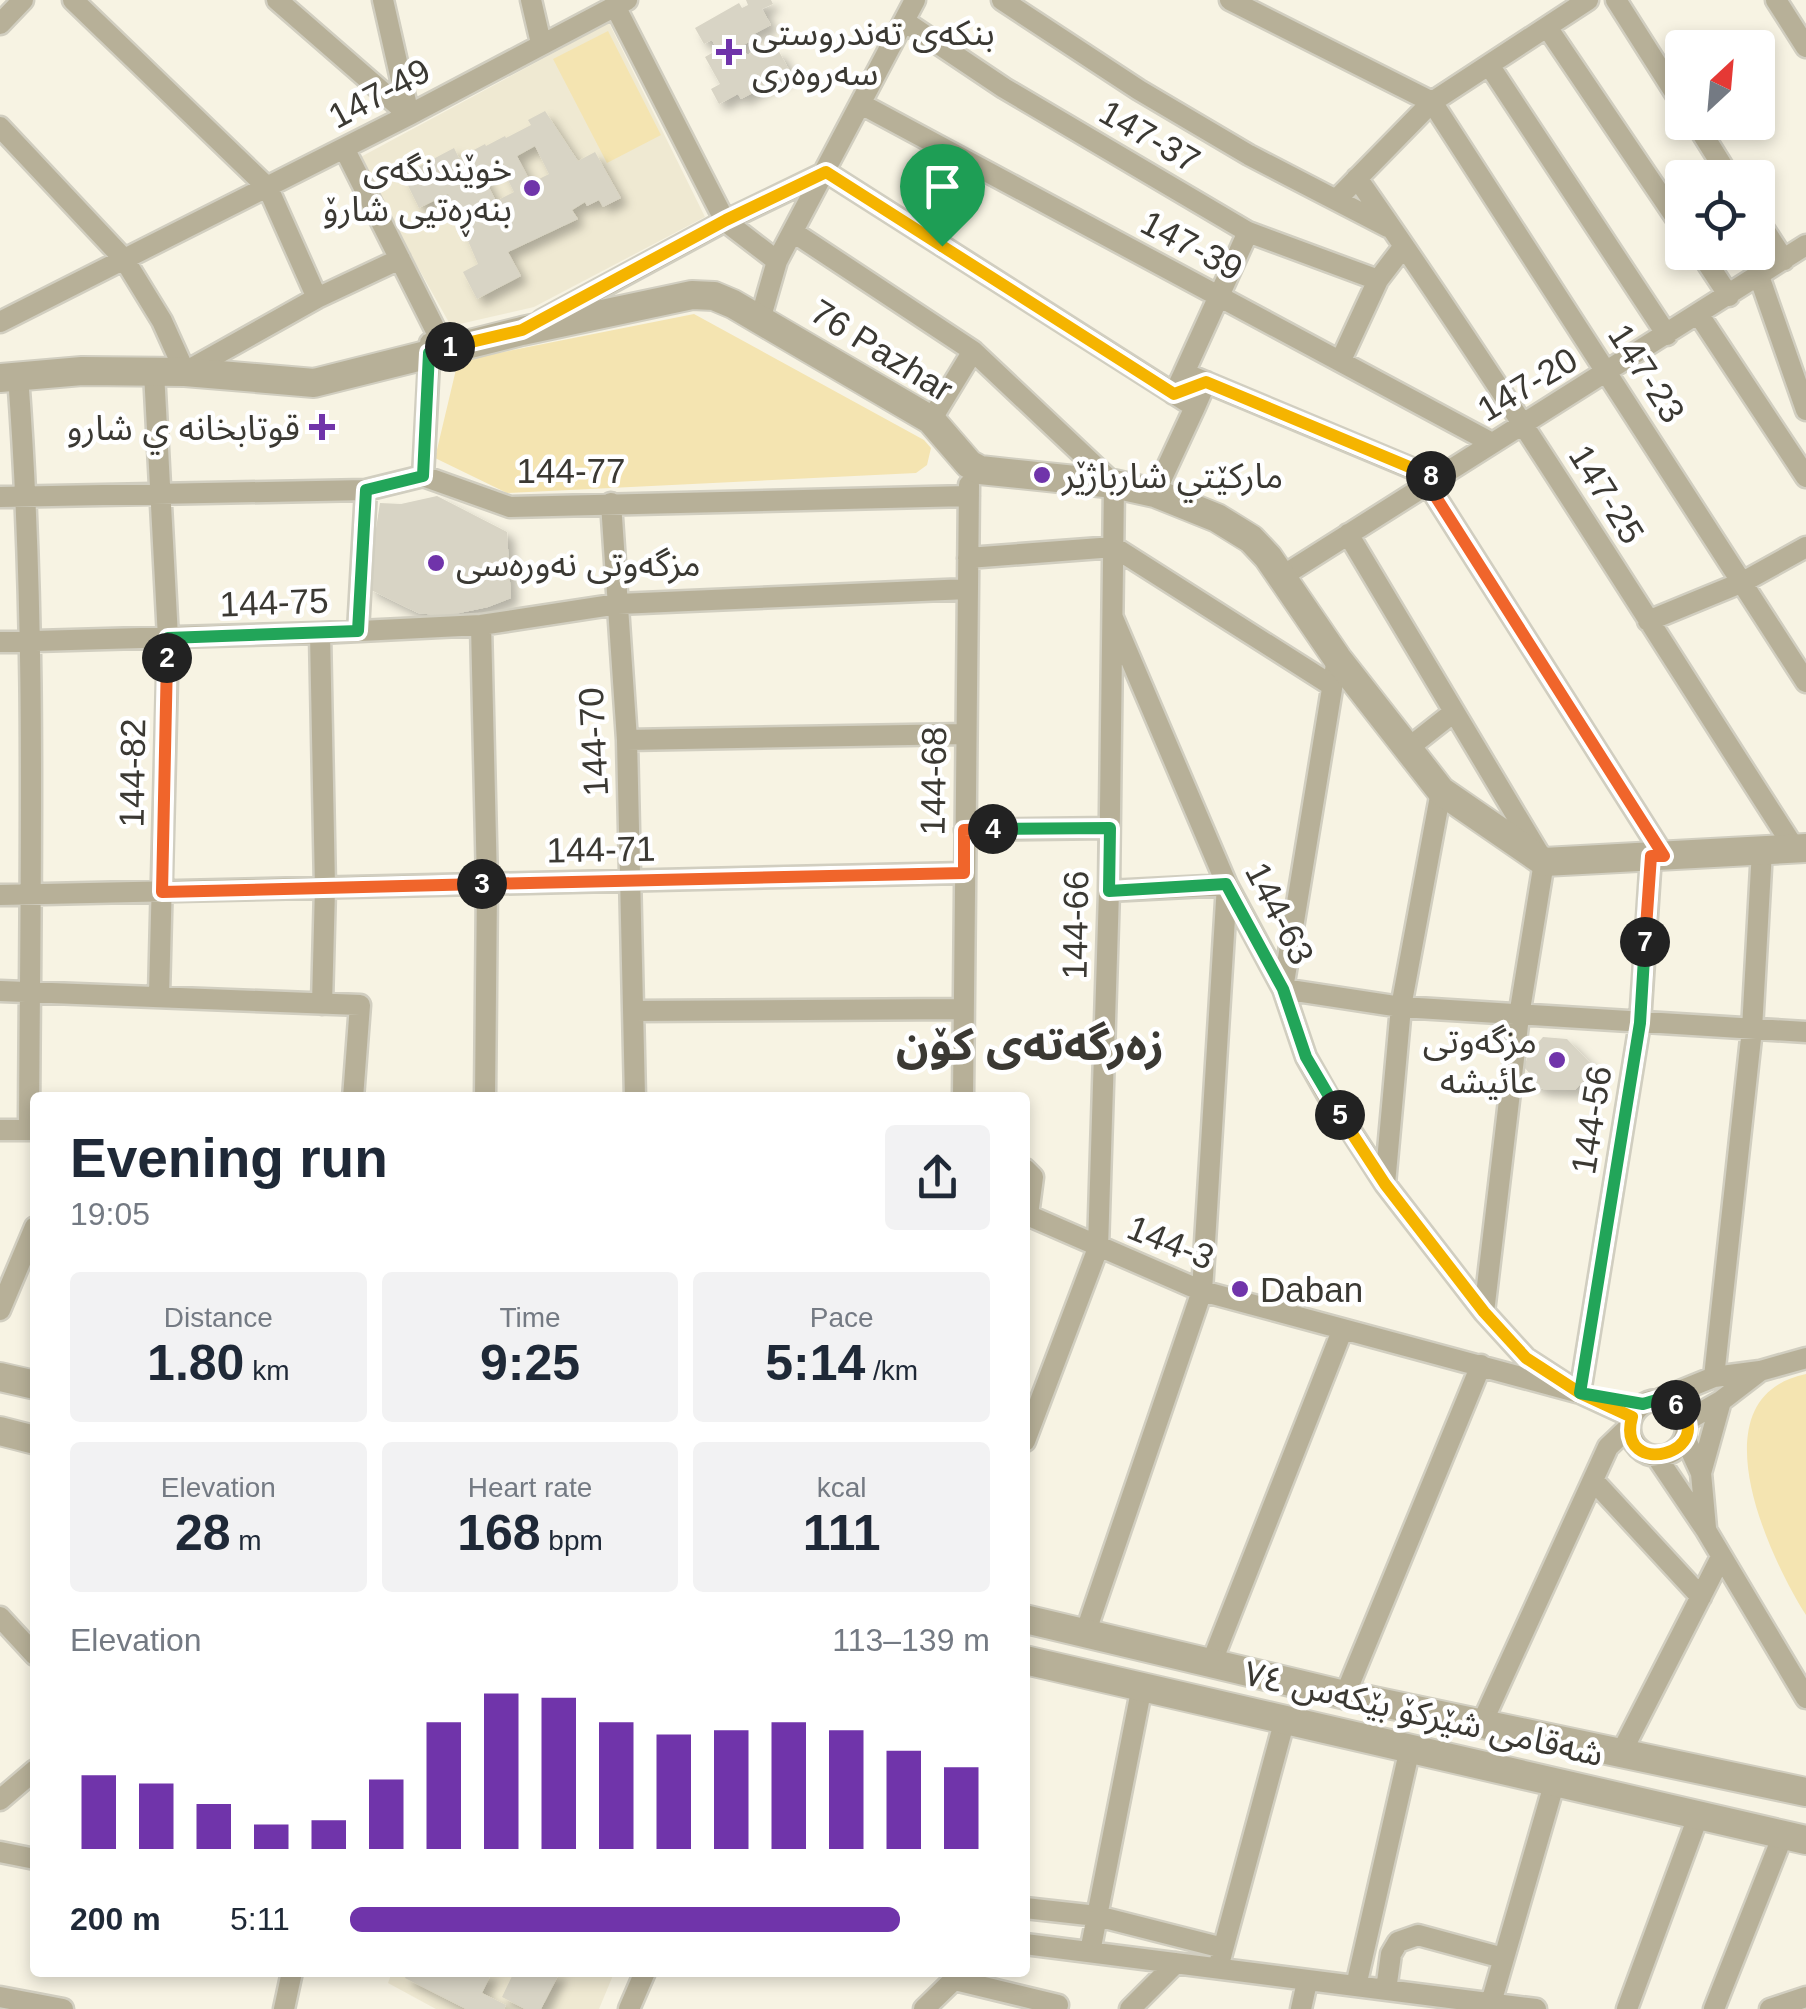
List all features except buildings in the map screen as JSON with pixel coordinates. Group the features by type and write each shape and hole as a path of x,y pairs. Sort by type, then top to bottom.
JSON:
{"street":[{"path":"0,24 22,0"},
{"path":"73,0 268,188 316,298"},
{"path":"277,0 409,115"},
{"path":"383,0 409,115"},
{"path":"531,0 542,43"},
{"path":"760,320 777,260 915,0"},
{"path":"1002,0 1140,90 1249,155 1337,199 1399,238 1341,360"},
{"path":"1230,0 1432,102"},
{"path":"1337,199 1432,102 1588,0"},
{"path":"1616,0 1665,77"},
{"path":"1776,0 1806,47"},
{"path":"621,3 726,220 777,260"},
{"name":"147-49","path":"2,318 268,188 621,3"},
{"name":"147-37","path":"904,21 1004,88 1248,232 1378,280"},
{"path":"1547,27 1665,202"},
{"path":"1489,64 1667,336"},
{"name":"147-23","path":"1432,102 1806,682"},
{"name":"147-39","path":"861,104 1492,443"},
{"path":"0,128 124,259 162,321 186,372 316,298 400,259"},
{"path":"0,498 366,490 423,476 437,351 431,322 344,148"},
{"path":"522,330 726,220 826,172"},
{"path":"826,172 1190,389 1431,480 1657,856"},
{"name":"147-25","path":"1357,178 1524,422 1648,622 1800,848"},
{"path":"793,232 973,350 1114,484"},
{"path":"1154,493 1218,296 1248,232"},
{"name":"147-20","path":"1281,577 1806,245"},
{"path":"1775,246 1784,260"},
{"path":"1712,270 1729,296"},
{"path":"1759,276 1806,410"},
{"name":"76 Pazhar","path":"9,377 82,370 186,372 314,383 522,330 703,295 723,298 931,420 969,464"},
{"path":"1699,315 1806,477"},
{"path":"931,420 973,350"},
{"name":"144-82","path":"154,372 168,638 159,996"},
{"path":"9,377 27,496 31,1092"},
{"path":"969,464 996,474 1114,484 1154,493 1216,518 1251,539 1281,577 1334,671 1408,749 1441,791 1544,862 1800,848"},
{"name":"144-68","path":"963,1092 969,464"},
{"name":"144-77","path":"423,476 510,507 969,496"},
{"name":"144-66","path":"1030,1428 1098,1248 1109,891 1114,484"},
{"path":"358,631 366,490"},
{"name":"144-70","path":"611,503 627,740 635,1092"},
{"path":"1348,534 1544,862 1519,1016 1484,1312"},
{"path":"968,558 1114,547 1334,671"},
{"path":"1648,622 1743,582 1806,548"},
{"name":"144-75","path":"0,642 481,625 618,604 968,589"},
{"name":"144-63","path":"1113,618 1226,884 1283,989 1306,1057 1385,1184 1484,1312 1526,1358 1584,1394"},
{"path":"481,625 487,884 485,1092"},
{"path":"320,633 325,888 322,1004"},
{"path":"1334,671 1283,989 1401,1007 1806,1032"},
{"path":"1408,749 1454,712"},
{"path":"627,740 966,734"},
{"path":"1385,1184 1401,1007 1441,791"},
{"path":"964,830 1110,828"},
{"path":"1714,1376 1752,1029 1762,850"},
{"name":"144-56","path":"1584,1394 1640,1023 1657,856"},
{"name":"144-71","path":"0,895 964,873"},
{"path":"1085,1634 1202,1291 1226,884 1109,891"},
{"path":"0,991 360,1005 353,1092"},
{"path":"633,1012 963,1010"},
{"path":"0,1130 30,1130"},
{"name":"144-3","path":"1030,1216 1202,1291 1641,1411"},
{"path":"0,1310 30,1238"},
{"path":"1211,1664 1342,1331"},
{"path":"1481,1725 1608,1448 1641,1411 1714,1376 1760,1371 1806,1358"},
{"path":"1346,1696 1481,1365"},
{"path":"1641,1411 1634,1443 1656,1456 1674,1452 1686,1429 1760,1371"},
{"path":"0,1377 30,1384"},
{"path":"1702,1474 1722,1401"},
{"path":"1641,1411 1676,1406 1702,1474 1706,1530"},
{"path":"0,1431 30,1439"},
{"path":"1656,1456 1706,1530 1806,1698"},
{"path":"1593,1480 1701,1597"},
{"path":"1620,1755 1720,1559"},
{"path":"0,1616 30,1649"},
{"name":"شەقامی شێرکۆ بێکەس ٧٤","path":"1030,1620 1346,1696 1806,1792"},
{"name":"شەقامی شێرکۆ بێکەس ٧٤","path":"1030,1661 1794,1837"},
{"path":"1090,1952 1142,1686"},
{"path":"1220,1958 1285,1719"},
{"path":"1356,1986 1410,1748"},
{"path":"0,1800 30,1774"},
{"path":"1491,2003 1555,1781"},
{"path":"1626,2009 1700,1814"},
{"path":"1714,2009 1794,1837"},
{"path":"0,1852 30,1858"},
{"path":"1030,1909 1097,1916 1220,1958 1307,1982 1386,1990 1435,2003 1491,2003 1536,2009"},
{"path":"1386,1990 1391,1954 1398,1942 1418,1935 1503,1958"},
{"path":"1030,1945 1176,1963 1220,1958"},
{"path":"1130,2009 1176,1963"},
{"path":"284,2009 291,1977"},
{"path":"629,2009 643,1977"},
{"path":"924,2009 958,1977"},
{"path":"962,1977 1058,2005"},
{"path":"1301,2009 1307,1982"},
{"path":"1770,2009 1806,1996"},
{"path":"0,1997 62,2009"}],"shaded area":[{"name":"خوێندنگەی بنەڕەتیی شارۆ","path":"609,23 705,217 534,307 451,326 357,159"},
{"path":"608,31 661,135 607,163 553,59"},
{"path":"694,314 924,440 931,448 927,465 916,473 507,493 435,458 458,361"},
{"path":"1806,1374 1806,1615 1760,1519 1750,1481 1747,1445 1754,1413 1772,1389"},
{"path":"390,1977 612,1977 599,2009 436,2009 388,1983"}],"place":[{"name":"بنکەی تەندروستی سەروەری","path":"729,52"},
{"name":"خوێندنگەی بنەڕەتیی شارۆ","path":"532,188"},
{"name":"قوتابخانه ي شارو","path":"322,427"},
{"name":"مارکێتي شارباژێر","path":"1042,475"},
{"name":"مزگەوتی نەورەسی","path":"436,563"},
{"name":"مزگەوتی عائیشە","path":"1557,1060"},
{"name":"Daban","path":"1240,1289"}],"district":[{"name":"زەرگەتەی کۆن","path":"1030,1044"}],"route":[{"path":"942,246 826,172 726,220 522,330 429,353 423,476 366,490 358,631 168,638 162,892 964,873 964,830 1110,828 1109,891 1226,884 1283,989 1306,1057 1327,1094 1385,1184 1484,1312 1526,1358 1580,1393 1632,1417 1631,1434 1640,1450 1656,1456 1674,1452 1687,1430 1682,1412 1669,1401 1651,1400 1643,1404 1580,1393 1640,1023 1651,856 1664,856 1427,483 1435,478 1206,382 1174,394 942,246"}]}
